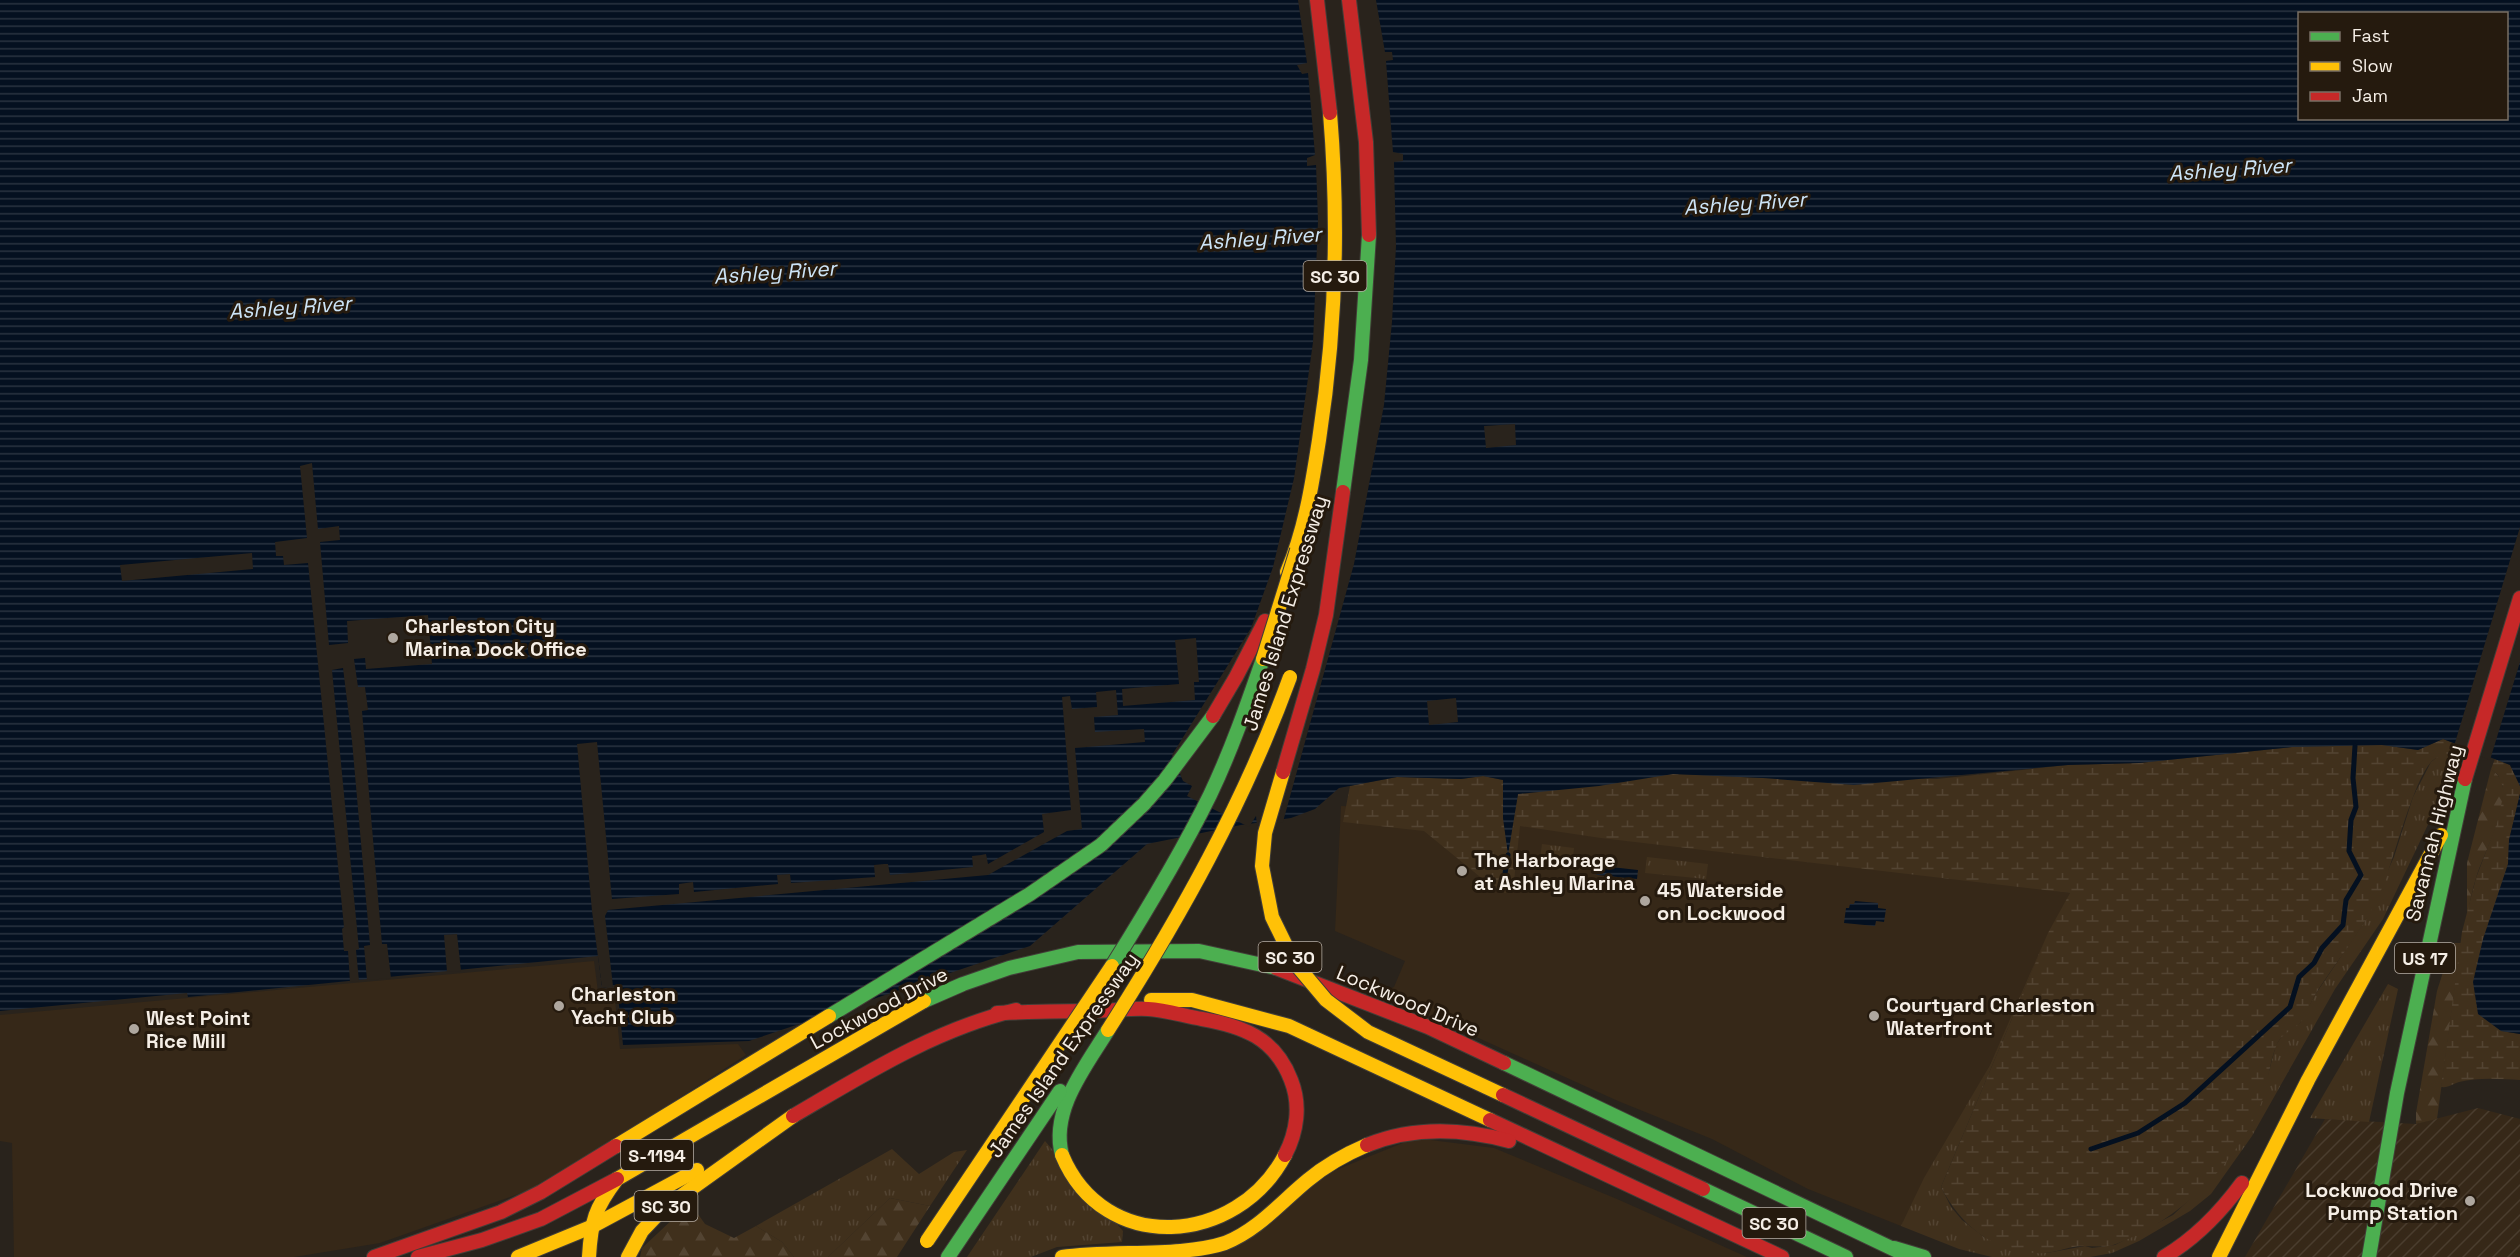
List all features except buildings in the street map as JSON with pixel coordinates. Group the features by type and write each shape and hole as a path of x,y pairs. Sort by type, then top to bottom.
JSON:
{"main road":[{"name":"James Island Expressway","path":"925,1245 1094,993 1195,824 1248,704 1270,642 1297,550 1324,412 1334,322 1336,189 1330,89 1317,0"},
{"name":"James Island Expressway","path":"1315,593 1343,492 1354,424 1369,228 1367,162 1358,64 1349,0"},
{"name":"SC 30","path":"1343,492 1323,631 1265,830 1262,865 1266,892 1281,941 1298,970 1327,1002 1348,1020 1368,1032 1846,1257"},
{"path":"374,1257 462,1229 517,1206 1030,894 1086,856 1122,827 1174,771 1198,741 1251,651 1297,550"},
{"name":"Savannah Highway","path":"2369,1257 2392,1120 2460,798 2520,598"},
{"name":"James Island Expressway","path":"948,1257 1065,1084 1108,1030 1183,909 1225,833 1255,771 1296,659"},
{"path":"2218,1257 2262,1174 2288,1117 2399,916 2460,798"},
{"name":"Lockwood Drive","path":"418,1257 482,1240 541,1219 617,1179 925,1001 963,984 1009,968 1078,952 1116,950 1199,951 1278,968 1428,1027 1910,1257"},
{"name":"SC 30","path":"628,1257 633,1244 647,1223 717,1165 793,1116 936,1036 997,1013 1063,1000 1192,1000 1289,1026 1346,1050 1782,1257"},
{"path":"997,1013 1147,1009 1234,1025 1256,1036 1281,1057 1294,1086 1298,1105 1296,1129 1285,1159 1257,1194 1238,1209 1215,1220 1191,1227 1169,1229 1127,1221 1106,1210 1077,1185 1063,1159 1059,1123 1071,1093 1108,1030"},
{"path":"2163,1257 2196,1236 2214,1219 2288,1117"},
{"path":"1062,1257 1123,1254 1184,1255 1213,1248 1237,1239 1258,1225 1307,1180 1340,1156 1369,1143 1412,1131 1484,1133 1609,1175"},
{"name":"S-1194","path":"518,1257 591,1227 717,1165"},
{"path":"589,1257 591,1227 600,1202 617,1179"},
{"path":"1894,1248 1924,1257"}],"shaded area":[{"path":"1341,806 1474,810 2070,893 1990,1065 1901,1226 1808,1189 1712,1139 1618,1101 1381,994 1394,987 1405,961 1335,931"},
{"path":"594,961 598,992 614,990 620,1049 738,1044 746,1055 544,1185 380,1243 294,1257 14,1257 12,1143 0,1141 0,1015"},
{"path":"2478,1108 2520,1119 2520,1257 2245,1257 2325,1119 2416,1124"},
{"path":"1415,1138 1494,1148 1617,1199 1747,1257 1200,1257 1321,1176"}],"green space":[{"path":"2443,739 2457,744 2453,755 2437,758 2425,770 2412,800 2384,883 2370,913 2315,995 2302,1020 2279,1040 2260,1106 2235,1150 2202,1189 2161,1221 2139,1234 2112,1245 2080,1246 2045,1253 2012,1250 1983,1236 1959,1215 1941,1187 2048,933 2070,893 1601,838 1520,826 1513,890 1505,893 1490,885 1424,831 1343,822 1350,786 1397,777 1461,779 1483,776 1503,780 1503,818 1508,852 1518,794 1524,792 1673,774 1763,778 1937,779 2068,765 2139,763 2292,747 2382,745 2418,750"},
{"path":"2440,755 2453,755 2434,812 2383,919 2335,989 2252,1136 2211,1194 2190,1211 2139,1241 2112,1253 2090,1257 1992,1257 1959,1249 1901,1226 1924,1178 1990,1065 2048,933 1941,1187 1951,1207 1962,1220 1984,1237 2047,1253 2085,1246 2092,1248 2115,1245 2173,1215 2206,1184 2245,1132 2260,1105 2276,1045 2284,1033 2300,1023 2315,995 2365,921 2394,857 2413,797 2431,762"},
{"path":"2495,759 2510,765 2520,786 2509,840 2508,864 2497,899 2501,1031 2520,1034 2520,1080 2474,1079 2441,1087 2462,932 2476,878 2497,823 2502,801 2503,787 2498,775 2491,769"},
{"path":"2491,769 2502,782 2503,799 2501,811 2475,883 2467,915 2467,863"},
{"path":"1542,844 1574,848 1572,864 1540,860"},
{"path":"1647,857 1708,864 1706,879 1645,873"},
{"path":"2455,943 2461,943 2437,1119 2416,1124 2437,991 2451,947"},
{"path":"2388,984 2398,989 2369,1122 2310,1118"},
{"path":"1045,1141 1123,1231 1122,1242 1057,1247 1031,1257 967,1257"},
{"path":"892,1149 919,1174 954,1152 967,1150 930,1206 890,1198 828,1257 794,1257 782,1242 756,1226"},
{"path":"890,1198 930,1206 897,1257 828,1257"},
{"path":"690,1203 705,1224 734,1238 756,1226 782,1242 794,1257 640,1257 642,1248"}],"water":[{"name":"Ashley River","path":"0,0 2520,0 2520,786 2510,765 2443,739 2418,750 2382,745 2292,747 2139,763 2068,765 1854,785 1673,774 1599,786 1518,794 1508,855 1503,818 1503,780 1483,776 1461,779 1397,777 1339,788 1315,809 1291,818 1241,825 1147,844 1030,946 749,1041 623,1045 617,985 602,988 598,956 188,997 187,993 0,1011"},
{"path":"2520,794 2520,1034 2501,1031 2478,1014 2473,982 2483,939 2508,864 2509,840"},
{"path":"1593,865 1638,870 1637,879 1598,875 1592,873"},
{"path":"1855,901 1878,903 1878,908 1886,909 1884,922 1876,921 1875,926 1844,923 1846,908 1849,908 1850,904 1854,904"}],"pier":[{"path":"1298,0 1376,0 1385,52 1392,52 1393,60 1386,61 1393,152 1403,154 1403,161 1394,162 1396,246 1384,405 1354,564 1283,822 1257,826 1256,816 1249,827 1187,796 1192,786 1183,781 1172,755 1251,628 1273,567 1294,478 1313,342 1318,221 1316,165 1307,166 1307,158 1315,155 1308,73 1302,74 1297,65 1307,63"},
{"path":"1515,424 1516,445 1486,448 1484,426"},
{"path":"312,463 318,529 339,526 340,540 320,542 329,645 348,643 347,621 428,615 432,664 366,669 365,658 354,659 358,687 365,687 368,710 362,711 382,944 387,944 391,978 367,980 364,946 370,945 352,741 343,668 332,670 359,949 356,950 359,981 350,982 348,951 344,951 342,929 344,927 308,563 284,565 283,556 276,556 275,542 307,538 300,466"},
{"path":"2520,527 2520,662 2490,760 2454,746"},
{"path":"252,553 253,569 122,581 120,565"},
{"path":"1196,638 1199,682 1194,682 1195,700 1123,706 1122,689 1179,684 1175,640"},
{"path":"1116,690 1118,715 1094,717 1095,732 1144,729 1145,742 1075,748 1082,829 1067,831 988,875 608,910 605,916 613,986 602,988 592,911 577,744 597,742 612,899 679,894 679,884 693,882 694,892 778,884 777,875 790,874 791,883 875,877 874,865 888,864 890,875 973,867 972,856 986,854 988,864 1044,832 1042,814 1071,810 1062,697 1070,696 1072,709 1097,707 1096,692"},
{"path":"1456,698 1458,722 1429,725 1427,701"},
{"path":"457,934 461,971 447,972 444,935"}],"waterway":[{"path":"2091,1149 2138,1133 2185,1103 2290,1007 2299,977 2314,963 2322,948 2343,925 2346,900 2361,875 2349,851 2351,820 2356,807 2353,778 2355,746"},
{"path":"1503,886 1508,855"}],"traffic: fast":[{"path":"1343,492 1361,360 1369,235"},
{"path":"1112,966 1163,882 1210,795 1232,745 1263,659"},
{"path":"829,1016 1030,894 1101,845 1144,804 1165,780 1213,716"},
{"path":"2369,1257 2397,1093 2465,779"},
{"path":"924,1001 1009,968 1078,952 1199,951 1276,968"},
{"path":"1062,1155 1060,1138 1065,1105 1072,1089 1108,1030"},
{"path":"1504,1063 1910,1257"},
{"path":"948,1257 1060,1091"},
{"path":"1703,1189 1846,1257"},
{"path":"1894,1248 1924,1257"}],"traffic: slow":[{"path":"1287,572 1299,540 1311,490 1329,358 1335,236 1330,113"},
{"path":"1263,659 1297,550"},
{"path":"1108,1030 1209,858 1252,769 1290,677"},
{"path":"1283,772 1265,833 1262,866 1272,917 1294,962 1326,1000 1368,1032 1503,1095"},
{"path":"2219,1257 2308,1080 2441,835"},
{"path":"927,1241 1112,966"},
{"path":"1151,1000 1192,1000 1289,1026 1490,1120"},
{"path":"589,1257 591,1234 596,1215 617,1179 924,1001"},
{"path":"616,1146 829,1016"},
{"path":"628,1257 642,1231 663,1209 793,1116"},
{"path":"1062,1257 1168,1252 1225,1243 1259,1223 1322,1169 1367,1145"},
{"path":"1062,1155 1082,1188 1108,1210 1138,1223 1171,1227 1204,1222 1236,1208 1263,1185 1285,1155"},
{"path":"518,1257 591,1227 697,1170"}],"traffic: jam":[{"path":"1317,0 1330,113"},
{"path":"1349,0 1366,142 1369,235"},
{"path":"1283,772 1326,615 1343,492"},
{"path":"2465,779 2520,598"},
{"path":"1213,716 1265,621"},
{"path":"1276,968 1428,1027 1504,1063"},
{"path":"997,1013 1148,1009 1217,1022 1244,1030 1267,1044 1276,1054 1294,1089 1297,1109 1295,1128 1285,1155"},
{"path":"793,1116 928,1041 1016,1010"},
{"path":"1503,1095 1703,1189"},
{"path":"1490,1120 1782,1257"},
{"path":"1367,1145 1402,1135 1438,1131 1473,1133 1509,1141"},
{"path":"374,1257 501,1212 541,1192 616,1146"},
{"path":"418,1257 482,1240 541,1219 617,1179"},
{"path":"2164,1257 2187,1242 2207,1224 2242,1183"}],"place":[{"name":"Charleston City Marina Dock Office","path":"393,638"},
{"name":"The Harborage at Ashley Marina","path":"1462,871"},
{"name":"45 Waterside on Lockwood","path":"1645,901"},
{"name":"Charleston Yacht Club","path":"559,1006"},
{"name":"Courtyard Charleston Waterfront","path":"1874,1016"},
{"name":"West Point Rice Mill","path":"134,1029"},
{"name":"Lockwood Drive Pump Station","path":"2470,1201"}]}
